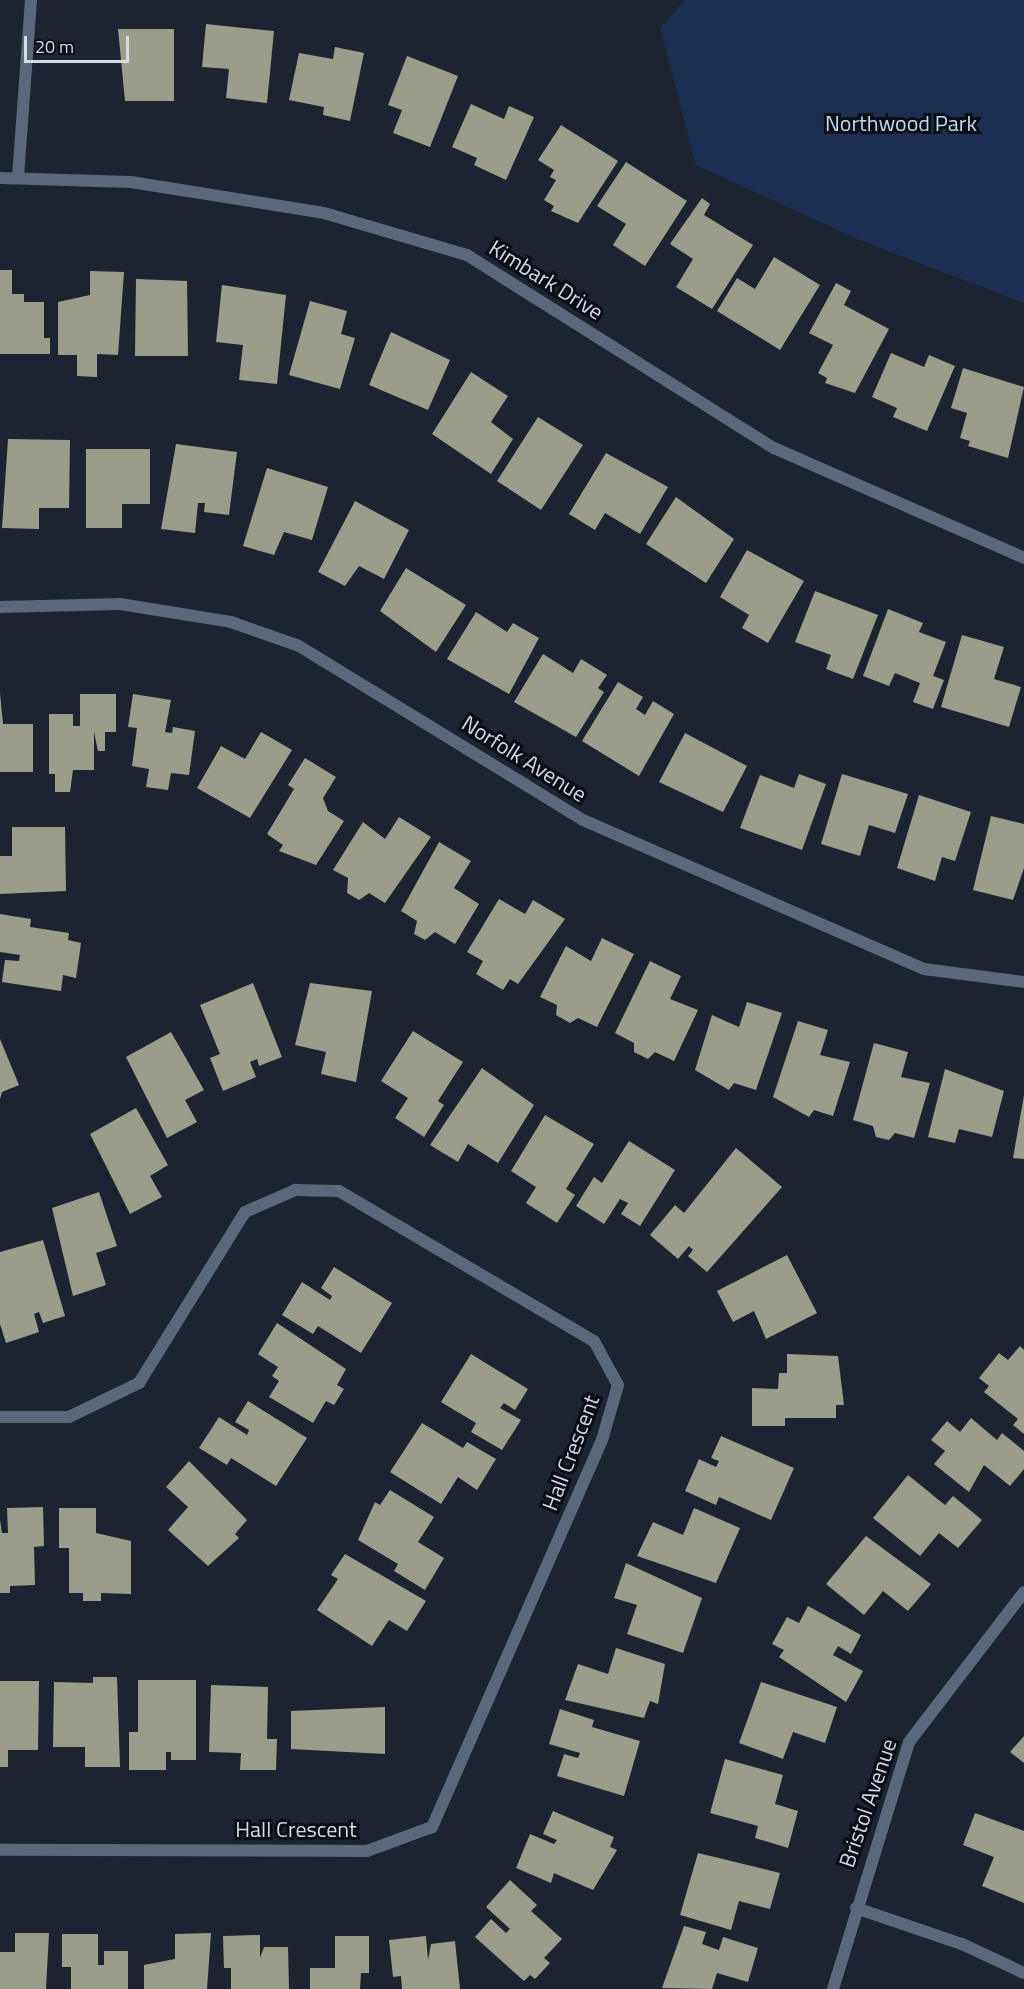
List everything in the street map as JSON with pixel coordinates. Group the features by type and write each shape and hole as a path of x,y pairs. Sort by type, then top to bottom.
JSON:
{"street":[{"path":"18,177 31,0"},
{"name":"Kimbark Drive","path":"0,178 131,182 324,213 467,255 774,448 1024,558"},
{"name":"Norfolk Avenue","path":"0,607 120,604 231,622 299,646 583,820 924,969 1024,982"},
{"name":"Hall Crescent","path":"0,1417 69,1416 139,1383 245,1212 295,1190 339,1191 594,1341 618,1385 603,1440 432,1827 367,1851 0,1850"},
{"name":"Bristol Avenue","path":"833,1989 856,1908 909,1742 1024,1592"},
{"path":"856,1908 962,1944 1024,1973"}],"green space":[{"name":"Northwood Park","path":"685,0 1024,0 1024,303 859,240 696,165 660,28"}],"building":[{"path":"206,24 274,31 267,103 226,98 229,69 202,67"},
{"path":"118,29 174,29 174,101 125,101"},
{"path":"335,47 364,53 350,121 323,115 324,107 289,100 299,53 333,59"},
{"path":"407,56 458,76 430,147 393,133 402,110 388,105"},
{"path":"471,104 504,119 509,106 534,117 506,180 474,165 477,158 452,147"},
{"path":"561,125 618,161 578,223 551,211 554,206 544,200 556,180 550,177 554,170 538,160"},
{"path":"626,162 687,201 645,266 613,245 626,224 597,206"},
{"path":"702,198 710,204 704,215 753,245 712,309 676,287 693,259 670,244"},
{"path":"774,257 820,285 780,350 717,311 737,278 755,289"},
{"path":"0,270 12,270 12,294 24,294 24,302 44,302 44,338 50,338 50,354 0,354"},
{"path":"90,271 124,272 118,355 97,354 97,377 77,376 77,355 58,355 58,302 90,295"},
{"path":"136,279 187,281 188,356 135,356"},
{"path":"836,283 851,291 844,305 889,329 855,393 825,383 827,378 818,373 833,345 809,333"},
{"path":"222,285 286,295 277,384 239,380 243,345 216,342"},
{"path":"310,301 347,311 341,334 355,338 340,389 289,375"},
{"path":"391,332 450,360 428,410 369,385"},
{"path":"891,353 924,367 929,355 955,366 927,431 893,417 897,408 872,397"},
{"path":"963,368 1024,387 1008,458 968,446 970,441 960,438 967,413 951,408"},
{"path":"471,372 508,396 491,422 513,439 491,474 432,434"},
{"path":"538,417 583,445 541,510 497,481"},
{"path":"8,439 70,440 69,508 39,508 39,529 2,528"},
{"path":"176,444 237,452 229,515 204,512 205,503 198,503 195,533 161,529"},
{"path":"86,449 150,449 150,504 122,504 122,528 86,528"},
{"path":"606,453 668,487 640,534 605,513 595,530 569,514"},
{"path":"267,468 328,487 312,540 284,532 274,555 243,546"},
{"path":"676,497 734,539 706,583 646,544"},
{"path":"355,501 409,530 384,579 359,566 345,586 318,572"},
{"path":"747,550 804,581 768,643 742,628 749,615 720,597"},
{"path":"406,568 466,605 436,652 380,611"},
{"path":"815,591 878,615 853,679 826,669 831,655 795,642"},
{"path":"888,609 923,623 919,632 946,642 933,676 944,680 933,709 913,702 920,683 895,673 889,686 863,676"},
{"path":"476,612 507,632 513,623 539,638 509,694 447,659"},
{"path":"962,635 1004,647 994,679 1021,687 1009,727 941,707"},
{"path":"543,654 573,673 581,659 607,675 598,688 604,692 576,737 514,702"},
{"path":"618,682 643,697 636,709 645,715 653,701 674,714 639,776 582,741"},
{"path":"0,693 3,724 33,724 33,772 0,772"},
{"path":"80,694 116,694 116,732 105,732 105,751 98,751 94,732 94,770 73,770 70,792 55,792 55,774 49,774 49,714 73,714 73,726 80,726"},
{"path":"133,694 171,700 165,732 172,733 173,727 195,731 189,775 171,773 168,790 146,787 149,769 132,766 137,728 128,727"},
{"path":"261,732 292,750 250,818 197,788 221,746 245,759"},
{"path":"685,733 747,766 723,812 659,782"},
{"path":"305,758 336,777 323,798 328,811 344,821 316,865 279,851 283,845 267,834 294,789 288,785"},
{"path":"799,774 826,784 802,850 740,828 760,775 794,788"},
{"path":"842,774 908,794 895,833 869,825 860,856 821,844"},
{"path":"919,795 971,812 955,861 942,857 935,881 897,868"},
{"path":"991,816 1024,824 1024,868 1013,900 973,890"},
{"path":"399,817 431,837 385,903 369,893 359,900 347,893 348,878 333,870 363,822 385,839"},
{"path":"12,827 65,827 66,891 0,894 0,856 12,856"},
{"path":"439,842 471,861 454,888 479,904 455,944 435,932 425,940 414,934 417,921 401,911"},
{"path":"499,899 525,914 533,900 565,919 518,984 510,979 503,990 476,974 483,961 467,952"},
{"path":"0,914 31,919 30,927 69,933 68,940 81,943 76,978 63,975 61,991 2,982 5,960 19,961 20,955 0,952"},
{"path":"602,938 634,954 597,1027 578,1018 570,1023 556,1015 557,1005 540,997 566,946 591,961"},
{"path":"650,961 681,976 670,999 698,1010 674,1061 655,1052 648,1059 634,1052 634,1043 615,1033"},
{"path":"253,983 282,1057 259,1066 257,1059 250,1062 256,1077 223,1091 210,1058 220,1054 200,1005"},
{"path":"310,983 372,991 356,1082 321,1074 326,1052 295,1045"},
{"path":"747,1002 782,1013 756,1090 734,1083 729,1090 695,1070 712,1015 739,1027"},
{"path":"798,1021 828,1030 820,1055 850,1062 833,1116 814,1110 809,1117 773,1097"},
{"path":"413,1031 463,1062 438,1101 444,1105 424,1137 395,1118 408,1098 381,1081"},
{"path":"171,1032 204,1090 185,1100 197,1122 167,1138 126,1057"},
{"path":"0,1039 19,1085 2,1092 0,1099"},
{"path":"874,1043 908,1052 901,1077 930,1083 914,1138 895,1133 889,1140 876,1137 873,1126 853,1120"},
{"path":"482,1068 534,1105 498,1163 468,1144 458,1162 430,1145"},
{"path":"945,1069 1004,1091 992,1137 959,1129 955,1143 928,1137"},
{"path":"1024,1095 1024,1159 1013,1158"},
{"path":"136,1108 168,1165 150,1176 162,1197 130,1214 90,1134"},
{"path":"545,1115 594,1144 566,1189 575,1195 557,1223 526,1203 536,1187 511,1171"},
{"path":"629,1141 675,1170 640,1226 621,1214 628,1203 620,1199 604,1224 576,1206 594,1177 602,1183"},
{"path":"736,1148 782,1187 707,1272 688,1256 693,1250 689,1246 678,1259 650,1235 675,1205 684,1213"},
{"path":"99,1192 117,1246 96,1253 106,1285 73,1296 52,1208"},
{"path":"43,1240 65,1316 43,1323 39,1312 34,1314 39,1332 6,1343 0,1324 0,1252"},
{"path":"787,1255 817,1313 766,1339 754,1311 733,1322 717,1291"},
{"path":"334,1267 392,1303 361,1353 318,1326 313,1334 282,1315 302,1282 330,1300 332,1296 321,1288"},
{"path":"277,1323 346,1369 337,1385 344,1389 334,1405 326,1401 313,1423 269,1397 279,1381 272,1376 278,1367 258,1354"},
{"path":"1020,1346 1024,1350 1024,1434 1013,1425 1018,1419 984,1392 989,1386 979,1378 999,1353 1008,1360"},
{"path":"471,1354 528,1389 515,1410 504,1403 500,1408 521,1420 502,1450 471,1432 476,1423 441,1402"},
{"path":"787,1354 838,1356 844,1405 836,1405 836,1418 785,1418 785,1426 752,1426 752,1388 778,1389 779,1373 787,1373"},
{"path":"248,1401 307,1438 276,1486 231,1458 227,1465 199,1448 219,1417 247,1435 249,1430 235,1422"},
{"path":"971,1418 997,1440 1002,1433 1024,1451 1024,1469 1010,1486 984,1465 969,1492 934,1464 945,1451 931,1440 947,1421 960,1432"},
{"path":"422,1423 463,1448 467,1442 496,1459 477,1490 458,1477 441,1504 390,1472"},
{"path":"721,1436 794,1468 771,1520 719,1497 716,1505 685,1491 699,1459 716,1467 719,1461 711,1458"},
{"path":"189,1461 247,1520 235,1534 239,1538 208,1566 168,1530 188,1507 166,1487"},
{"path":"908,1475 945,1505 953,1496 982,1520 958,1548 939,1533 920,1556 873,1518"},
{"path":"390,1490 434,1517 418,1542 444,1558 425,1590 394,1571 398,1564 358,1540 375,1502 380,1505"},
{"path":"43,1507 44,1546 34,1547 35,1585 10,1586 10,1593 0,1593 0,1520 2,1533 8,1533 7,1508"},
{"path":"59,1508 96,1508 96,1533 131,1541 131,1594 101,1593 101,1601 83,1601 83,1593 69,1593 69,1548 59,1548"},
{"path":"694,1508 740,1528 716,1583 637,1556 653,1522 683,1535"},
{"path":"866,1536 931,1584 908,1611 883,1591 864,1615 826,1584"},
{"path":"345,1554 426,1601 407,1631 389,1620 372,1646 317,1610 338,1579 331,1575"},
{"path":"626,1563 702,1598 683,1653 627,1634 637,1605 614,1598"},
{"path":"808,1606 861,1635 851,1654 838,1646 833,1655 863,1671 846,1702 779,1657 784,1650 772,1644 787,1617 799,1623"},
{"path":"616,1648 665,1664 658,1704 650,1701 644,1718 565,1700 578,1664 608,1674"},
{"path":"93,1677 117,1677 120,1767 85,1767 85,1747 53,1747 54,1682 93,1683"},
{"path":"138,1680 196,1680 196,1760 171,1760 171,1752 166,1752 166,1770 129,1770 129,1732 138,1732"},
{"path":"0,1681 39,1681 38,1750 8,1750 8,1767 0,1767"},
{"path":"761,1682 837,1707 825,1743 793,1732 783,1759 739,1743"},
{"path":"211,1685 268,1687 267,1739 277,1739 276,1770 240,1770 241,1753 209,1752"},
{"path":"385,1707 385,1754 291,1749 291,1711"},
{"path":"560,1709 594,1720 592,1727 640,1741 624,1796 557,1776 564,1754 578,1758 580,1753 549,1744"},
{"path":"1024,1736 1024,1763 1010,1752"},
{"path":"725,1759 783,1775 775,1804 798,1811 788,1848 755,1838 758,1826 710,1813"},
{"path":"553,1811 614,1837 610,1847 617,1850 593,1890 554,1873 551,1883 516,1868 530,1834 554,1844 557,1840 543,1834"},
{"path":"975,1813 1024,1831 1024,1903 982,1886 994,1857 963,1845"},
{"path":"698,1853 780,1873 770,1909 739,1901 731,1930 680,1915"},
{"path":"510,1880 537,1905 531,1911 562,1939 544,1958 550,1963 535,1979 530,1975 524,1981 475,1937 491,1919 506,1933 510,1929 486,1907"},
{"path":"684,1926 706,1932 702,1944 719,1950 723,1937 758,1948 748,1982 717,1973 712,1989 662,1988"},
{"path":"15,1933 49,1933 46,1989 0,1989 0,1952 15,1952"},
{"path":"211,1933 207,1989 144,1989 144,1965 175,1959 175,1934"},
{"path":"62,1934 98,1934 98,1965 104,1965 104,1951 128,1951 128,1989 71,1989 71,1967 62,1967"},
{"path":"260,1935 260,1958 264,1947 288,1947 289,1989 231,1989 231,1968 224,1968 223,1936"},
{"path":"335,1936 369,1936 369,1973 361,1973 360,1989 310,1989 310,1968 335,1968"},
{"path":"426,1936 428,1960 431,1944 455,1941 460,1989 402,1989 401,1976 393,1977 389,1940"}]}
